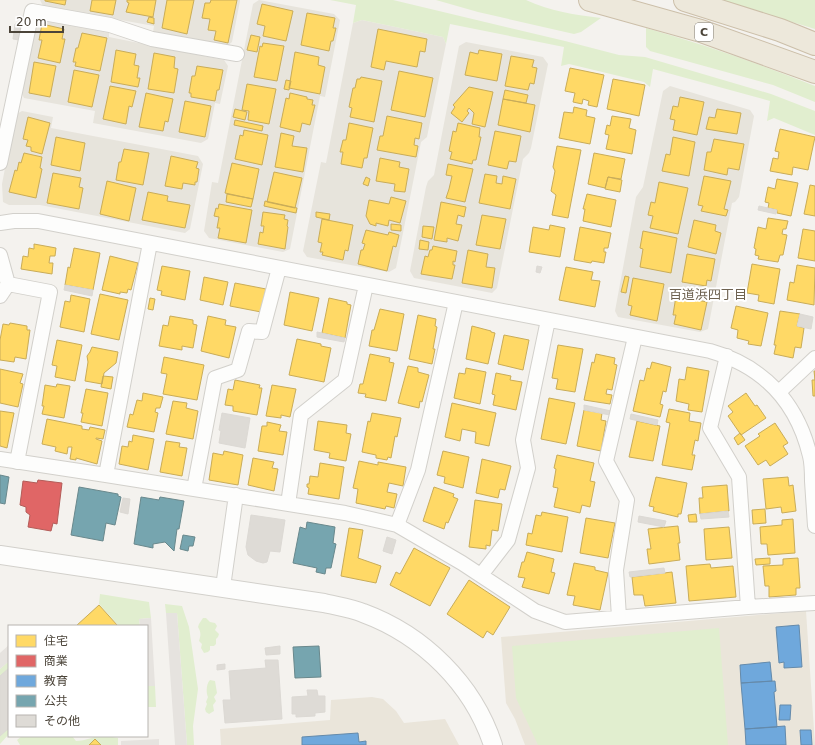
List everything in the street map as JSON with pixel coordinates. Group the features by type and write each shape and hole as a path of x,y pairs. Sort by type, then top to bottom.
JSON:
{"highway":[{"name":"C","path":"590,0 702,31 815,72"},
{"name":"C","path":"685,0 780,30 815,44"}],"street":[{"path":"0,163 4,122 32,11 110,25 152,39 237,54"},
{"path":"0,222 38,221 726,356 744,364 765,379 779,392 801,429 813,457 815,526"},
{"path":"106,475 150,243"},
{"path":"0,255 4,290 50,292 17,462"},
{"path":"194,489 215,378 238,370 249,331 262,332 279,268"},
{"path":"288,504 301,415 345,380 366,285"},
{"path":"397,525 418,470 456,302"},
{"path":"481,575 508,540 528,468 523,440 548,320"},
{"path":"619,618 616,570 627,500 606,461 635,337"},
{"path":"726,356 710,428 739,478 748,607"},
{"path":"779,392 815,358"},
{"path":"0,459 345,513 397,525 481,575 535,611 565,622 815,603"},
{"path":"223,587 236,496"},
{"path":"0,555 223,587 324,603 362,612 393,626 417,641 456,676 471,698 489,733 493,745"}],"shaded area":[{"path":"40,0 240,1 232,42 227,46 153,32 154,26 43,6"},
{"path":"259,0 334,14 340,20 325,97 320,96 290,249 283,252 209,238 204,231 212,182 218,183 253,4"},
{"path":"40,19 109,32 109,37 224,60 228,66 220,104 215,103 208,139 201,143 93,123 95,111 24,98 20,90 33,23"},
{"path":"362,20 443,37 446,44 427,137 421,142 396,268 389,272 307,257 303,251 321,162 326,163 353,23"},
{"path":"466,42 543,57 548,64 531,148 529,153 523,159 497,288 492,293 414,278 410,271 426,187 428,181 434,175 459,46"},
{"path":"670,86 750,110 754,116 739,197 732,203 708,329 700,332 618,317 615,311 636,197 643,187 663,91"},
{"path":"22,111 53,117 51,128 198,156 203,164 190,229 185,233 40,205 9,205 3,202 2,184 15,115"},
{"path":"806,611 815,745 525,745 515,719 506,703 501,637"},
{"path":"166,613 177,613 187,745 175,745"},
{"path":"151,618 155,686 148,686 148,625 140,625 139,619"},
{"path":"8,646 8,662 0,669 0,653"},
{"path":"372,697 383,699 396,711 404,723 445,719 459,745 221,745 220,729 330,720 331,700"},
{"path":"159,739 159,745 121,745 121,741"}],"green space":[{"path":"330,0 393,0 619,55 645,57 771,94 815,111 815,135 774,118 767,121 770,101 653,69 650,87 644,82 569,64 561,66 564,47 450,24 446,44 443,37 362,20 353,23 356,5"},
{"path":"436,0 526,0 553,10 601,18 581,32 574,34 478,12"},
{"path":"721,0 815,0 815,29"},
{"path":"646,28 731,55 815,86 815,102 773,85 650,51 646,47"},
{"path":"100,594 149,602 151,618 139,619 140,625 118,625 99,604"},
{"path":"165,604 182,606 189,627 198,689 193,726 194,745 187,745 177,613 166,613"},
{"path":"203,618 215,623 217,626 215,630 219,634 216,639 216,644 214,646 210,646 210,650 204,653 201,648 202,644 199,641 200,630 198,627"},
{"path":"719,628 728,745 538,745 516,698 512,646"},
{"path":"8,662 8,735 0,744 0,669"},
{"path":"210,680 215,681 217,693 214,697 216,701 213,705 214,711 209,714 205,709 208,697 207,686"},
{"path":"148,686 155,686 156,707 148,707"},
{"path":"21,737 73,737 76,741 94,737 112,737 118,738 118,745 20,745 17,740"}],"building: 住宅":[{"path":"45,0 66,0 65,5"},
{"path":"92,0 116,0 113,15 90,11"},
{"path":"127,0 156,0 153,17 126,12 129,3"},
{"path":"167,0 194,0 187,34 162,28"},
{"path":"211,0 237,0 228,43 214,40 216,31 208,30 210,19 202,18 205,3 210,3"},
{"path":"262,4 293,11 286,41 263,36 265,26 257,24"},
{"path":"307,13 335,18 333,28 336,28 329,51 301,45"},
{"path":"149,17 154,18 154,24 147,22"},
{"path":"42,24 64,29 62,39 65,39 60,63 38,58 42,40 39,40"},
{"path":"378,29 427,39 425,52 420,51 417,67 386,61 384,70 371,67"},
{"path":"82,33 107,38 100,71 75,66 76,62 73,62 76,48 78,48"},
{"path":"251,35 260,37 257,52 247,50"},
{"path":"263,43 284,46 277,81 254,77 260,46 262,47"},
{"path":"116,50 136,54 134,65 139,66 137,78 140,78 138,87 111,82"},
{"path":"479,50 502,54 497,81 465,75 470,52 478,54"},
{"path":"295,52 319,57 318,65 325,67 320,94 289,88"},
{"path":"154,53 175,57 174,68 178,69 174,93 148,89"},
{"path":"511,56 534,60 532,67 537,68 534,84 530,83 528,90 505,86"},
{"path":"34,62 56,66 50,97 29,93"},
{"path":"197,66 223,70 215,101 191,97 191,93 189,93 192,76 195,76"},
{"path":"570,68 604,75 597,107 588,105 589,101 583,99 582,104 573,102 575,93 565,91"},
{"path":"74,70 99,75 92,107 68,102"},
{"path":"399,71 433,78 425,117 391,110"},
{"path":"361,77 382,81 374,122 350,117 352,108 349,107 353,88 355,88 357,79 360,79"},
{"path":"613,79 645,85 639,116 607,109"},
{"path":"286,80 291,81 289,90 284,89"},
{"path":"247,84 276,89 269,124 248,120 249,111 242,110"},
{"path":"110,86 136,91 132,107 129,106 126,124 103,119"},
{"path":"469,87 493,92 485,127 472,124 474,113 469,108 467,111 469,113 462,122 451,113 455,107 453,105"},
{"path":"505,90 528,95 526,103 503,99"},
{"path":"146,93 173,99 168,122 165,121 163,131 139,127"},
{"path":"290,93 307,97 307,99 313,100 312,105 315,105 310,125 302,123 300,132 280,127 286,98 289,99"},
{"path":"680,97 704,102 697,135 673,130 675,120 670,119 673,106 678,107"},
{"path":"503,99 535,105 530,132 498,125"},
{"path":"185,101 211,106 205,137 179,132"},
{"path":"574,107 587,110 586,116 595,118 590,144 559,138 564,112 573,113"},
{"path":"235,109 247,112 245,120 233,117"},
{"path":"717,109 741,113 737,134 706,129 709,117 715,118"},
{"path":"387,116 422,123 419,139 415,138 414,145 418,146 416,157 377,150 380,136 383,136"},
{"path":"612,116 631,119 629,128 636,130 632,154 606,149 609,135 605,134 607,125 610,126"},
{"path":"28,117 50,123 42,154 31,151 31,147 26,146 28,140 23,139"},
{"path":"235,120 263,126 262,131 234,125"},
{"path":"349,123 373,128 367,158 364,158 362,168 341,164 343,152 340,152 343,140 346,140"},
{"path":"458,123 480,128 479,137 481,137 476,160 473,160 472,164 450,159 452,152 449,151 453,131 456,132"},
{"path":"780,129 815,137 808,170 793,167 792,175 770,171 773,158 778,159 779,152 775,151"},
{"path":"244,130 268,135 262,165 235,159 240,135 243,136"},
{"path":"495,131 521,136 516,162 509,161 507,169 488,165"},
{"path":"281,133 294,136 292,146 307,148 303,172 275,167"},
{"path":"56,137 85,143 80,171 51,165"},
{"path":"673,137 695,142 689,176 662,171 666,154 670,155"},
{"path":"714,139 744,144 739,170 728,168 727,175 704,170 707,152 711,152"},
{"path":"557,146 581,150 568,218 552,215 556,195 551,191 555,171 553,167"},
{"path":"124,149 149,153 143,185 116,180 119,162 121,162"},
{"path":"24,153 42,157 40,168 42,169 36,198 9,192 15,170 17,171 19,162 21,163"},
{"path":"594,153 625,159 621,179 608,177 605,188 588,184"},
{"path":"171,156 198,162 196,168 199,169 197,182 195,182 195,185 183,183 182,189 165,186"},
{"path":"380,158 400,162 399,167 409,169 405,192 394,191 395,184 376,181"},
{"path":"232,163 259,169 253,199 225,193"},
{"path":"448,164 473,169 465,202 446,198 452,176 446,175"},
{"path":"274,172 302,178 295,208 267,202"},
{"path":"53,173 81,178 79,187 83,188 79,209 47,203"},
{"path":"485,174 497,176 496,183 502,184 503,176 516,179 510,209 479,203"},
{"path":"704,176 731,181 724,209 728,210 726,216 701,211 703,206 698,205"},
{"path":"366,177 370,179 368,186 363,184"},
{"path":"608,177 622,180 620,192 605,189"},
{"path":"777,179 798,183 791,216 777,213 777,210 768,208 769,203 765,202 768,187 775,189"},
{"path":"107,181 136,188 129,221 100,214"},
{"path":"659,182 688,188 678,234 650,228 653,216 648,215 651,202 655,203"},
{"path":"810,185 815,186 815,216 804,214"},
{"path":"148,192 168,196 167,201 190,205 185,228 142,220"},
{"path":"227,194 253,199 251,207 226,202"},
{"path":"587,194 616,200 611,227 583,221 585,209 583,209"},
{"path":"391,197 406,201 400,223 389,220 388,226 376,223 376,226 370,224 366,216 369,200 389,204"},
{"path":"265,201 297,208 296,213 264,206"},
{"path":"441,202 466,207 464,217 458,215 456,224 462,225 458,241 447,238 447,242 434,240"},
{"path":"219,204 252,210 246,243 218,238 220,228 217,228 219,217 214,216 216,208 218,209"},
{"path":"263,212 285,215 284,219 288,220 285,249 258,244 260,232 263,233 264,226 261,226"},
{"path":"316,212 330,214 329,220 316,217"},
{"path":"482,215 506,219 500,249 476,245"},
{"path":"768,218 788,221 786,229 783,229 782,234 787,235 783,255 780,255 778,262 758,259 759,256 755,255 756,249 754,248 758,227 766,229"},
{"path":"322,219 353,225 348,251 345,250 343,260 322,255 323,252 320,252 322,243 318,242"},
{"path":"694,220 716,225 715,231 721,233 716,254 688,247"},
{"path":"391,224 401,225 401,231 391,230"},
{"path":"550,225 565,228 560,257 529,252 533,227 549,230"},
{"path":"423,226 434,227 432,239 422,237"},
{"path":"580,227 611,233 608,248 604,248 604,252 606,252 604,263 592,261 591,263 574,260"},
{"path":"803,229 815,231 815,261 798,258"},
{"path":"366,230 388,235 389,232 399,235 396,247 393,246 387,271 358,264 361,250 363,250 365,244 362,243"},
{"path":"643,231 677,238 671,273 640,267 643,249 640,248"},
{"path":"420,240 429,242 428,250 419,249"},
{"path":"34,244 56,248 55,256 50,256 49,263 53,263 52,274 21,269 23,256 28,257 29,248 34,249"},
{"path":"433,246 457,251 455,262 453,261 453,265 455,265 452,279 421,274 425,256 428,257"},
{"path":"74,248 100,253 93,290 65,285 68,267 70,268"},
{"path":"468,250 488,254 486,267 495,268 492,288 462,283"},
{"path":"687,254 715,259 711,281 707,280 706,286 682,282"},
{"path":"110,256 138,263 131,290 128,289 127,293 120,292 120,294 102,290"},
{"path":"752,264 780,269 774,304 758,301 759,295 747,293"},
{"path":"797,265 815,268 814,305 787,300 790,282 794,283"},
{"path":"162,266 190,271 185,300 161,295 162,291 157,290"},
{"path":"566,267 593,272 591,280 600,281 595,307 559,300"},
{"path":"625,276 629,277 626,293 621,292"},
{"path":"204,277 228,282 223,305 200,300"},
{"path":"633,278 664,284 657,321 630,315 632,306 628,305"},
{"path":"235,283 266,289 261,312 230,306"},
{"path":"290,292 319,298 312,331 284,325"},
{"path":"100,294 128,300 119,340 91,334"},
{"path":"71,295 90,299 84,332 60,327 65,301 70,302"},
{"path":"676,296 707,302 701,330 674,324 676,315 673,315"},
{"path":"150,298 155,299 153,310 148,309"},
{"path":"329,298 347,302 347,304 351,305 345,338 322,333"},
{"path":"736,306 768,313 761,346 748,344 749,341 737,338 738,330 731,328"},
{"path":"380,309 404,314 397,351 369,346 372,330 374,330"},
{"path":"780,311 800,314 797,326 804,328 801,348 795,347 793,358 774,354 776,345 774,345"},
{"path":"418,315 436,319 435,326 437,327 432,364 409,359"},
{"path":"170,316 193,320 193,324 197,325 193,348 182,346 182,350 159,346 163,325 168,326"},
{"path":"208,316 226,320 225,325 236,327 229,358 201,351"},
{"path":"10,323 27,326 27,330 30,330 26,359 15,357 14,362 0,360 0,340 3,324 9,325"},
{"path":"472,326 495,333 488,364 466,359"},
{"path":"504,335 529,340 523,370 498,364"},
{"path":"297,339 321,344 321,346 331,348 324,382 289,375"},
{"path":"57,340 82,345 75,381 55,377 57,366 52,365"},
{"path":"558,345 583,349 575,392 556,389 558,379 552,378"},
{"path":"92,347 118,352 116,363 104,373 102,384 85,381 88,362 87,356"},
{"path":"370,354 390,358 389,362 394,363 386,401 365,397 366,394 358,393 360,384 363,384"},
{"path":"596,354 615,358 614,364 617,365 612,390 607,389 606,394 612,395 610,404 584,400 592,362 594,363"},
{"path":"164,357 204,365 197,400 163,394 167,374 161,373"},
{"path":"652,362 671,367 666,392 663,391 660,404 663,405 660,417 633,411 640,380 644,381 647,368 650,369"},
{"path":"408,366 418,368 418,372 429,375 419,408 398,403"},
{"path":"687,367 709,371 702,412 688,410 689,404 676,401 679,379 685,380"},
{"path":"466,368 486,372 480,404 454,398 459,373 465,374"},
{"path":"0,369 23,374 20,383 23,384 18,407 0,403"},
{"path":"496,373 511,376 510,380 522,382 516,410 493,405 495,395 492,394"},
{"path":"103,376 113,377 111,389 101,387"},
{"path":"235,380 260,385 259,388 262,388 257,415 233,411 233,406 225,405 228,389 233,390"},
{"path":"812,380 815,380 815,396 813,396"},
{"path":"57,384 70,386 64,418 42,414 45,385 56,387"},
{"path":"272,385 296,389 290,417 281,415 281,418 266,416"},
{"path":"86,389 108,393 102,426 81,422 83,413 81,413"},
{"path":"143,393 163,397 160,408 156,408 155,412 158,413 154,432 127,427 130,414 133,415 137,400 142,401"},
{"path":"746,393 766,418 741,435 728,416 733,412 728,406"},
{"path":"549,398 575,403 566,444 541,439"},
{"path":"173,401 187,403 186,408 198,411 193,439 166,434"},
{"path":"452,403 496,413 489,446 475,443 476,432 462,429 460,441 445,437"},
{"path":"669,409 690,413 689,421 701,423 698,441 695,440 692,455 695,455 692,470 662,465 670,423 666,422"},
{"path":"584,410 602,413 601,420 606,421 601,451 577,446"},
{"path":"0,411 14,413 7,448 0,446"},
{"path":"372,413 401,418 397,437 395,436 391,458 388,457 387,460 376,458 376,455 362,452 368,421 370,422"},
{"path":"47,419 82,426 82,429 89,430 90,427 105,430 103,439 96,438 102,441 97,464 76,458 76,460 70,459 72,447 68,447 67,454 55,451 56,447 42,444"},
{"path":"318,421 347,425 346,433 351,434 346,461 329,458 330,453 314,450"},
{"path":"637,421 660,426 653,461 629,457"},
{"path":"267,422 281,425 279,431 287,432 283,455 258,451 262,426 267,426"},
{"path":"775,423 788,443 783,446 788,454 770,466 766,460 758,465 745,446 760,436 758,434"},
{"path":"740,433 745,440 738,445 734,438"},
{"path":"133,435 154,439 148,470 119,464 122,446 128,447 129,441 132,442"},
{"path":"166,441 180,443 179,447 187,448 182,476 160,472"},
{"path":"224,451 243,455 238,485 209,480 213,453 223,455"},
{"path":"443,451 469,457 463,488 444,483 445,477 437,475"},
{"path":"557,455 594,463 590,481 595,482 590,507 582,505 580,513 554,507 558,488 553,487 556,469 554,468"},
{"path":"253,458 274,462 272,468 278,469 274,491 248,485"},
{"path":"482,459 511,466 505,490 500,489 498,498 476,493"},
{"path":"359,461 378,465 378,462 406,467 403,486 389,483 387,492 397,494 394,508 386,506 385,509 356,503 358,489 353,488"},
{"path":"320,463 344,467 339,499 308,494 309,488 307,487 307,484 309,484 310,476 318,477"},
{"path":"656,477 687,483 681,514 678,514 678,517 653,511 654,507 649,506"},
{"path":"788,477 789,486 793,485 796,511 782,513 781,507 766,509 763,479"},
{"path":"727,485 729,511 700,514 699,498 703,498 702,487"},
{"path":"434,487 454,494 453,497 458,499 444,529 423,521"},
{"path":"475,500 502,504 498,531 492,530 490,546 486,545 486,549 469,547"},
{"path":"765,509 766,523 753,524 752,510"},
{"path":"542,512 568,517 562,552 526,545 528,533 532,534 536,515 541,516"},
{"path":"696,514 697,522 689,522 688,515"},
{"path":"586,518 615,523 608,558 580,553"},
{"path":"793,519 795,553 768,555 767,544 761,544 760,527 782,525 782,520"},
{"path":"678,526 680,560 649,564 647,549 651,549 648,529"},
{"path":"729,527 732,558 706,560 704,529"},
{"path":"349,528 363,530 358,558 381,566 376,583 341,576"},
{"path":"414,548 450,568 430,606 390,585 396,572 400,574"},
{"path":"527,552 554,559 551,572 555,573 549,594 522,587 525,578 518,577 522,562 524,562"},
{"path":"770,558 770,564 756,565 755,559"},
{"path":"798,558 800,588 796,588 796,595 769,597 769,586 765,586 763,566 783,565 783,559"},
{"path":"574,563 595,567 595,570 608,573 600,610 573,605 575,596 567,595"},
{"path":"710,564 711,568 733,566 736,597 689,601 686,566"},
{"path":"672,572 676,603 645,606 643,595 634,595 632,577"},
{"path":"469,580 510,607 493,635 487,631 483,638 447,614"},
{"path":"99,605 117,625 77,625"},
{"path":"95,739 101,745 89,745"}],"building: 商業":[{"path":"38,480 62,483 57,524 53,523 51,531 28,527 30,515 26,512 26,507 20,505 23,481 37,483"}],"building: 教育":[{"path":"799,625 802,667 784,668 784,662 779,663 776,627"},
{"path":"770,662 772,681 741,683 740,665"},
{"path":"775,681 776,691 774,692 777,727 745,729 741,683"},
{"path":"780,705 791,705 790,720 779,720"},
{"path":"785,726 786,745 746,745 745,729"},
{"path":"800,730 811,730 812,745 801,745"},
{"path":"358,733 359,742 366,741 366,745 302,745 302,737"}],"building: 公共":[{"path":"0,475 9,477 5,504 0,503"},
{"path":"79,487 118,494 118,496 121,497 115,525 106,523 103,541 71,535"},
{"path":"141,497 159,500 160,497 184,501 179,529 177,529 174,551 165,542 153,544 153,548 134,544"},
{"path":"307,522 335,527 333,543 336,544 331,568 326,568 325,574 316,572 317,568 293,563 300,527 306,529"},
{"path":"183,535 195,537 193,546 189,546 188,551 180,549"},
{"path":"319,646 321,677 295,678 293,647"}],"building: その他":[{"path":"15,24 22,26 19,40 13,39"},
{"path":"759,206 777,210 776,214 758,210"},
{"path":"537,266 542,267 540,273 536,272"},
{"path":"65,285 93,290 92,296 64,290"},
{"path":"800,314 813,317 811,329 797,326"},
{"path":"317,332 345,338 344,342 317,337"},
{"path":"584,405 611,411 610,415 584,410"},
{"path":"222,413 250,418 245,448 219,443 221,431 219,430"},
{"path":"631,414 658,420 657,425 630,419"},
{"path":"123,498 130,499 128,514 120,512"},
{"path":"728,511 729,517 701,519 700,514"},
{"path":"251,515 285,520 280,552 270,551 267,562 263,563 256,561 248,555 246,547"},
{"path":"639,516 666,521 664,527 638,522"},
{"path":"387,537 396,540 392,554 383,551"},
{"path":"664,568 665,573 630,577 629,572"},
{"path":"280,646 280,654 266,655 265,648"},
{"path":"265,660 278,660 282,719 225,723 223,700 231,700 229,671 266,668"},
{"path":"225,664 225,669 217,670 217,665"},
{"path":"8,669 8,729 0,736 0,676"},
{"path":"307,690 317,690 318,696 325,696 325,712 315,713 315,716 296,717 296,714 292,714 292,697 308,696"}],"district":[{"name":"百道浜四丁目","path":"708,294"}]}
